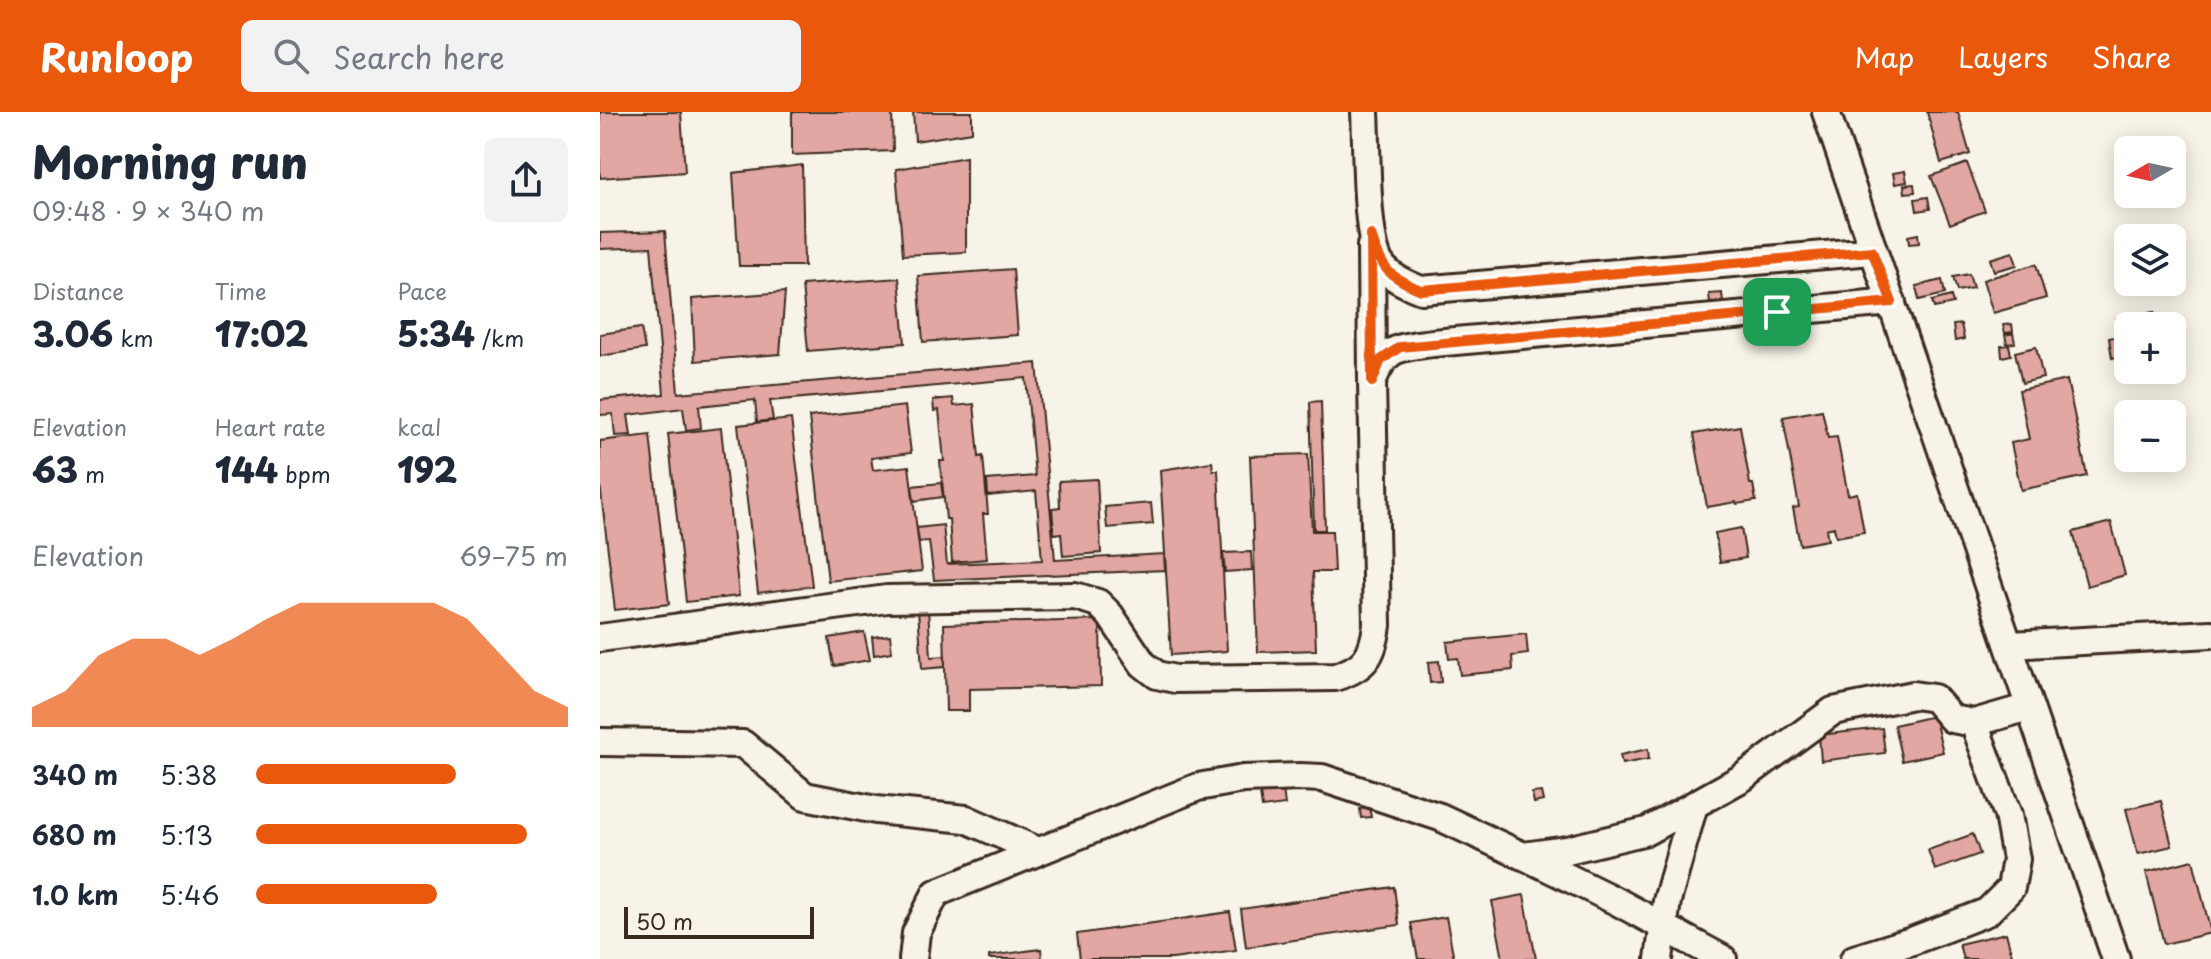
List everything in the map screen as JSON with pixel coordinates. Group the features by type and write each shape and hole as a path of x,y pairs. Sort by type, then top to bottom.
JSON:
{"street":[{"path":"600,638 887,599 1075,596 1098,603 1110,615 1143,664 1157,675 1175,679 1335,677 1353,671 1366,659 1374,644 1377,625 1371,235 1365,112"},
{"path":"1826,112 2116,959"},
{"path":"1371,235 1380,263 1399,281 1421,290 1872,251"},
{"path":"1372,382 1381,360 1400,347 1892,302"},
{"path":"2010,645 2211,634"},
{"path":"1523,856 1567,850 1647,831 1742,778 1833,711 1913,695 1934,698 1952,719 1974,723 2029,707"},
{"path":"1861,958 1987,912 2011,888 2016,859 2008,815 1974,723"},
{"path":"600,742 743,744 805,796 876,810 966,819 1038,851"},
{"path":"913,959 916,933 936,893 1198,787 1243,779 1300,777 1322,778 1440,817 1723,959"},
{"path":"1659,959 1667,901 1694,805"},
{"path":"1892,959 1912,941"}],"building":[{"path":"600,112 681,112 685,172 600,178"},
{"path":"792,112 892,112 893,151 792,155"},
{"path":"913,112 972,112 972,132 915,141"},
{"path":"1927,112 1958,112 1970,154 1941,163"},
{"path":"966,157 966,252 903,255 896,169"},
{"path":"1967,163 1985,211 1950,224 1931,176"},
{"path":"802,165 804,266 739,266 733,173"},
{"path":"1905,171 1907,182 1895,184 1893,173"},
{"path":"1914,184 1915,192 1905,193 1904,185"},
{"path":"1928,197 1930,209 1917,211 1915,199"},
{"path":"665,231 678,393 1037,363 1055,560 1164,554 1165,570 934,580 929,541 919,542 917,528 943,525 947,564 1042,560 1036,491 988,496 987,480 1035,476 1026,378 770,401 773,420 757,422 755,400 699,406 701,428 686,430 683,408 628,415 631,435 615,436 613,414 600,415 600,400 664,394 651,247 600,249 600,233"},
{"path":"1918,234 1919,243 1909,244 1908,236"},
{"path":"2013,252 2017,265 1994,271 1990,259"},
{"path":"2036,264 2046,298 1993,313 1983,280"},
{"path":"1013,269 1018,335 923,342 918,276"},
{"path":"1969,274 1973,288 1957,291 1953,277"},
{"path":"899,278 905,343 808,351 802,285"},
{"path":"1942,280 1945,294 1919,300 1916,286"},
{"path":"785,292 780,354 695,361 692,299"},
{"path":"1722,293 1723,302 1710,303 1709,294"},
{"path":"1951,296 1953,304 1934,308 1932,301"},
{"path":"1961,324 1964,339 1955,341 1953,325"},
{"path":"2012,324 2013,332 2005,333 2003,325"},
{"path":"641,328 645,349 600,356 600,334"},
{"path":"2013,333 2015,343 2007,344 2005,335"},
{"path":"2114,337 2114,358 2112,358 2109,338"},
{"path":"2009,345 2011,355 2002,357 2001,346"},
{"path":"2036,347 2043,378 2022,383 2015,352"},
{"path":"2067,380 2087,476 2021,490 2011,443 2029,439 2019,390"},
{"path":"953,398 954,406 974,404 988,514 983,514 987,559 952,562 940,461 944,461 939,410 934,411 933,400"},
{"path":"1321,401 1325,530 1314,530 1310,402"},
{"path":"905,406 911,453 871,458 873,470 909,466 922,571 828,581 809,417"},
{"path":"1822,410 1828,438 1837,437 1848,495 1857,493 1864,532 1836,537 1834,527 1826,529 1828,540 1800,545 1793,508 1799,507 1783,417"},
{"path":"791,419 812,586 758,593 738,425"},
{"path":"1740,426 1756,501 1707,507 1694,434"},
{"path":"721,428 739,596 686,602 668,434"},
{"path":"650,435 669,604 615,610 600,484 600,441"},
{"path":"1308,454 1312,531 1332,531 1334,572 1313,572 1316,650 1258,652 1250,456"},
{"path":"1212,462 1213,470 1218,470 1227,651 1171,655 1160,470"},
{"path":"1097,479 1101,553 1063,556 1061,533 1054,534 1052,508 1060,507 1059,481"},
{"path":"941,483 943,497 914,501 912,486"},
{"path":"1151,503 1153,524 1107,528 1105,507"},
{"path":"2111,522 2125,575 2087,586 2073,532"},
{"path":"1741,528 1746,558 1720,562 1715,533"},
{"path":"1251,552 1252,570 1225,572 1223,553"},
{"path":"928,608 931,657 945,656 945,667 922,669 918,609"},
{"path":"1100,620 1101,686 969,689 969,711 946,711 944,624"},
{"path":"864,632 870,660 834,666 829,638"},
{"path":"1526,634 1528,654 1512,656 1513,670 1460,675 1458,658 1449,659 1447,642"},
{"path":"890,635 892,652 874,655 872,637"},
{"path":"1439,661 1441,682 1430,683 1428,662"},
{"path":"1934,716 1943,752 1902,761 1894,725"},
{"path":"1882,728 1885,753 1821,761 1819,735"},
{"path":"1648,749 1649,759 1622,764 1620,755"},
{"path":"1283,789 1285,805 1262,808 1260,793"},
{"path":"1541,792 1543,801 1534,803 1532,793"},
{"path":"2161,801 2172,846 2138,854 2126,809"},
{"path":"1369,807 1371,817 1361,818 1360,809"},
{"path":"1973,834 1980,854 1935,870 1928,850"},
{"path":"2193,860 2211,933 2164,944 2146,872"},
{"path":"1394,887 1399,925 1246,947 1241,909"},
{"path":"1524,895 1536,959 1503,959 1492,901"},
{"path":"1230,912 1236,950 1173,959 1080,959 1077,934"},
{"path":"1446,917 1454,959 1418,959 1411,923"},
{"path":"2006,933 2013,959 1963,959 1959,944"},
{"path":"1041,949 1042,959 989,959 989,956"}],"route":[{"path":"1371,235 1380,263 1399,281 1421,290 1872,251 1892,302 1777,312 1400,347 1381,360 1372,382 1371,235"}]}
